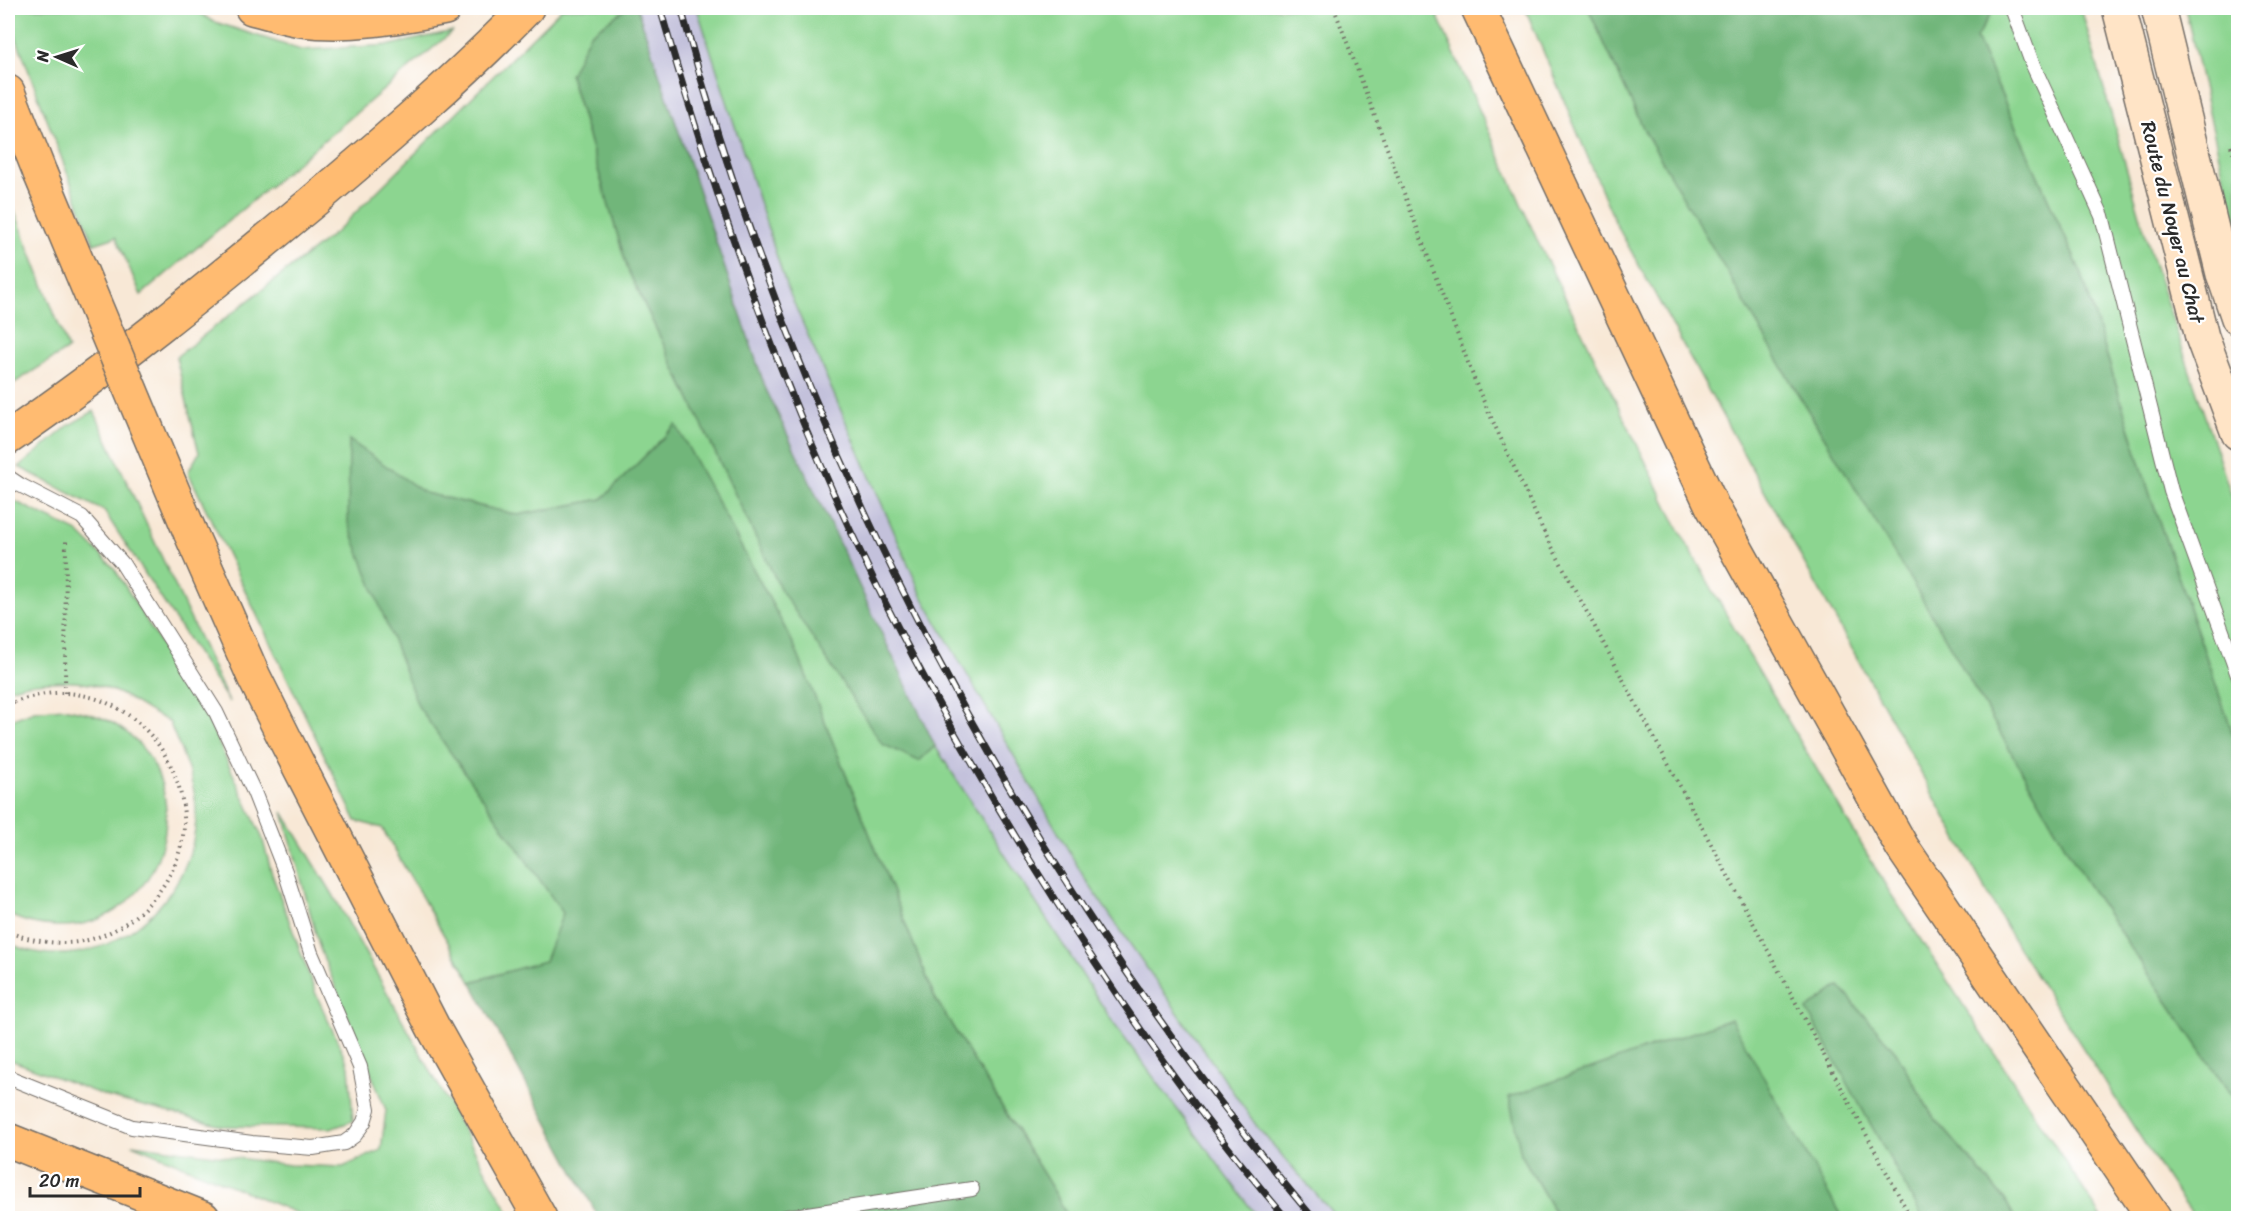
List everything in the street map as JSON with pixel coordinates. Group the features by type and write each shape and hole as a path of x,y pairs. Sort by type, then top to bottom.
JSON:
{"main road":[{"path":"252,8 300,20 341,22 384,19 445,8"},
{"path":"8,438 79,389 222,277 386,140 487,50 527,8"},
{"path":"1478,8 1712,506 1902,847 2154,1218"},
{"path":"8,92 190,532 254,676 434,1029 531,1205"},
{"path":"8,1140 202,1218"}],"street":[{"name":"Route du Noyer au Chat","path":"2119,8 2202,337 2238,433"},
{"name":"Route du Noyer au Chat","path":"2158,8 2223,274 2238,318"},
{"path":"2223,274 2238,306"}],"lane":[{"path":"2012,8 2032,63 2102,216 2170,491 2238,675"},
{"path":"8,477 82,517 122,563 216,712 254,792 286,874 311,953 360,1067 368,1109 364,1122 355,1136 344,1143 313,1148 272,1145 132,1127 8,1077"},
{"path":"781,1218 972,1189"}],"path":[{"path":"1334,8 1478,389 1543,530 1911,1218"},
{"path":"65,693 66,534"},
{"path":"8,704 34,695 65,693 96,698 125,711 149,731 168,757 179,786 184,817 180,848 168,878 150,903 126,923 98,937 67,943 36,941 8,932"}],"shaded area":[{"path":"637,8 697,8 786,285 923,598 1085,879 1258,1128 1337,1218 1258,1218 1114,1024 935,746 765,387"}],"green space":[{"path":"8,8 193,8 212,21 301,50 391,45 453,31 141,295 116,237 94,244 8,16"},
{"path":"562,8 627,8 590,34 570,76 628,270 781,590 919,761 935,746 1114,1024 1258,1218 1068,1218 1057,1196 935,998 794,645 676,425 602,499 518,515 425,493 349,441 418,706 564,913 545,961 471,982 382,828 356,821 188,472 199,453 176,357 336,232"},
{"path":"627,8 637,8 765,387 935,746 919,761 882,744 781,590 628,270 570,75 590,34"},
{"path":"697,8 1434,8 1538,242 1678,528 1749,655 1889,891 2102,1218 2015,1218 2005,1200 1932,1115 1896,1052 1839,986 1807,1010 1923,1218 1842,1218 1730,1019 1521,1154 1558,1218 1337,1218 1258,1128 1085,879 923,598 786,285"},
{"path":"1525,8 1588,8 1645,132 1942,632 2086,882 2238,1105 2238,1218 2195,1218 2017,946 1616,224"},
{"path":"1588,8 1994,8 1976,38 2082,275 2151,498 2238,749 2238,1105 2086,882 1942,632 1798,394 1645,132"},
{"path":"1994,8 2081,8 2153,261 2238,515 2238,749 2151,498 2082,275 1976,38"},
{"path":"2185,8 2238,8 2238,239"},
{"path":"8,194 68,349 8,387"},
{"path":"94,411 229,702 104,511 19,467 69,425"},
{"path":"676,425 794,645 935,998 1057,1196 1068,1218 599,1218 471,982 545,961 563,913 418,706 348,523 349,440 425,493 518,515 602,499"},
{"path":"8,498 78,532 114,568 209,722 262,837 272,874 316,994 349,1066 353,1121 333,1128 222,1126 108,1097 8,1059 8,943 41,953 75,953 106,944 135,928 160,905 179,877 192,846 196,812 190,777 169,721 116,692 91,684 48,682 8,689"},
{"path":"63,708 92,714 113,723 146,753 161,784 166,817 161,850 146,880 123,905 93,921 56,926 31,923 8,914 8,721 34,711"},
{"path":"283,812 332,893 512,1218 308,1218 132,1144 290,1165 343,1167 381,1150 386,1110 320,949"},
{"path":"1839,986 1896,1052 1932,1115 2005,1200 2015,1218 1923,1218 1807,1010"},
{"path":"1731,1019 1842,1218 1558,1218 1521,1154 1509,1097"}],"railway":[{"path":"660,8 702,146 774,351 830,485 882,596 952,728 1055,900 1165,1064 1286,1218"},
{"path":"681,8 731,173 789,334 856,493 931,647 1015,797 1107,943 1206,1083 1313,1218"}]}
